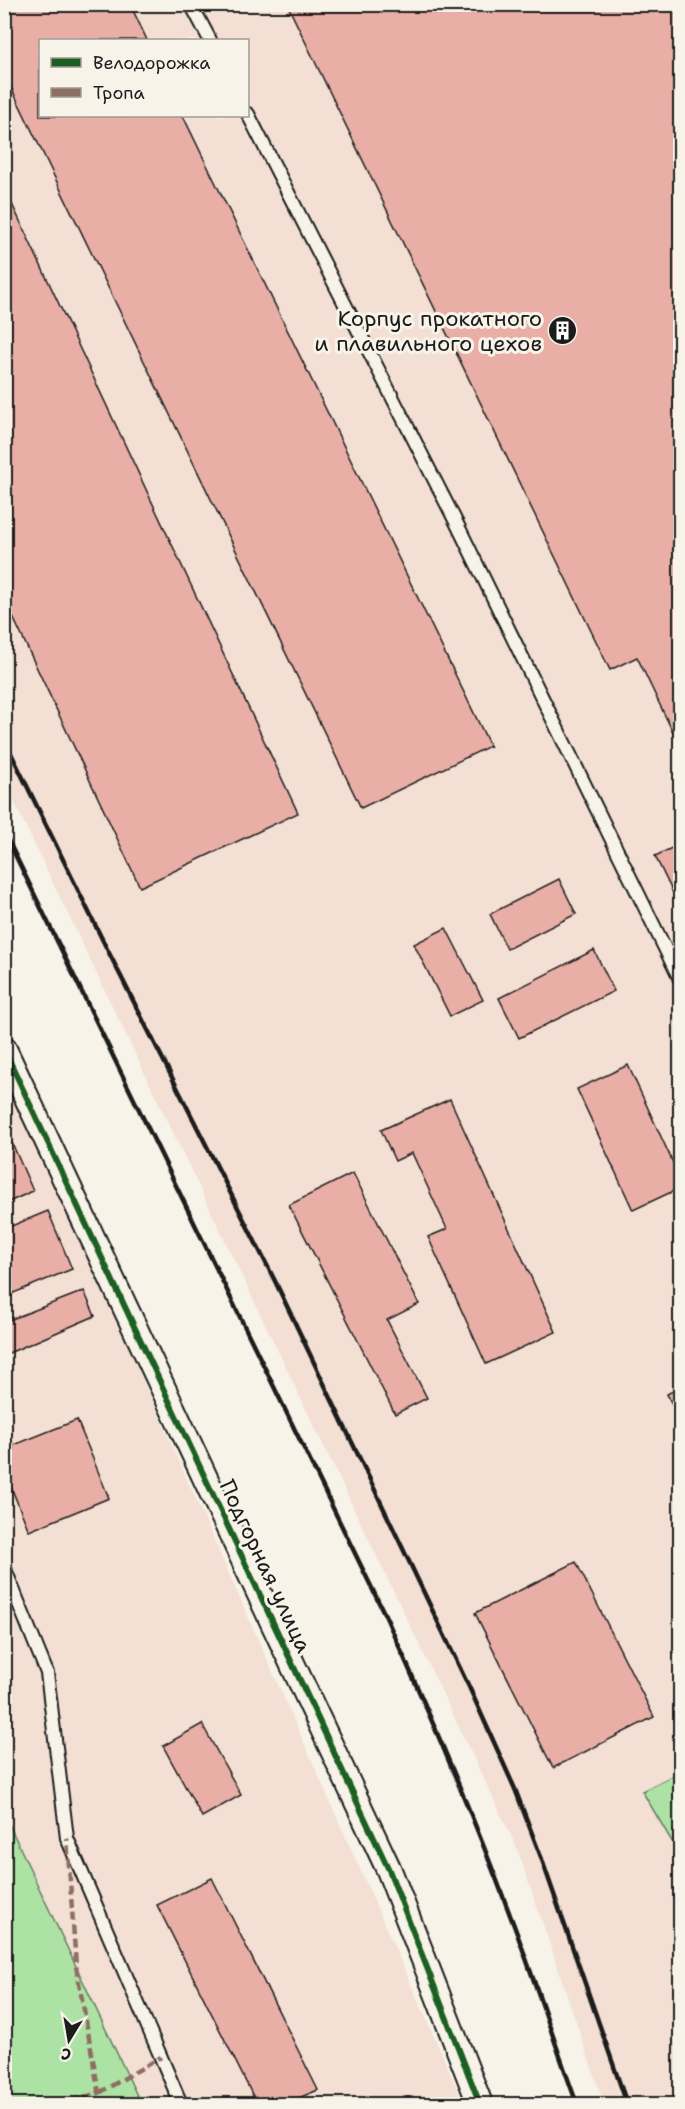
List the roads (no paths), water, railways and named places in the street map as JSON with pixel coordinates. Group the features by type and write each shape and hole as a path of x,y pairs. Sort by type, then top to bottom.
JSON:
{"street":[{"name":"Подгорная улица","path":"4,1049 389,1870 480,2104"}],"lane":[{"path":"191,4 209,39"},
{"path":"249,116 458,524 681,979"},
{"path":"4,1567 47,1673 67,1838 181,2104"}],"railway":[{"path":"4,739 274,1279 470,1689 515,1789 541,1857 627,2104"},
{"path":"4,832 402,1652 496,1877 577,2104"}],"place":[{"name":"Корпус прокатного и плавильного цехов","path":"563,331"}]}
